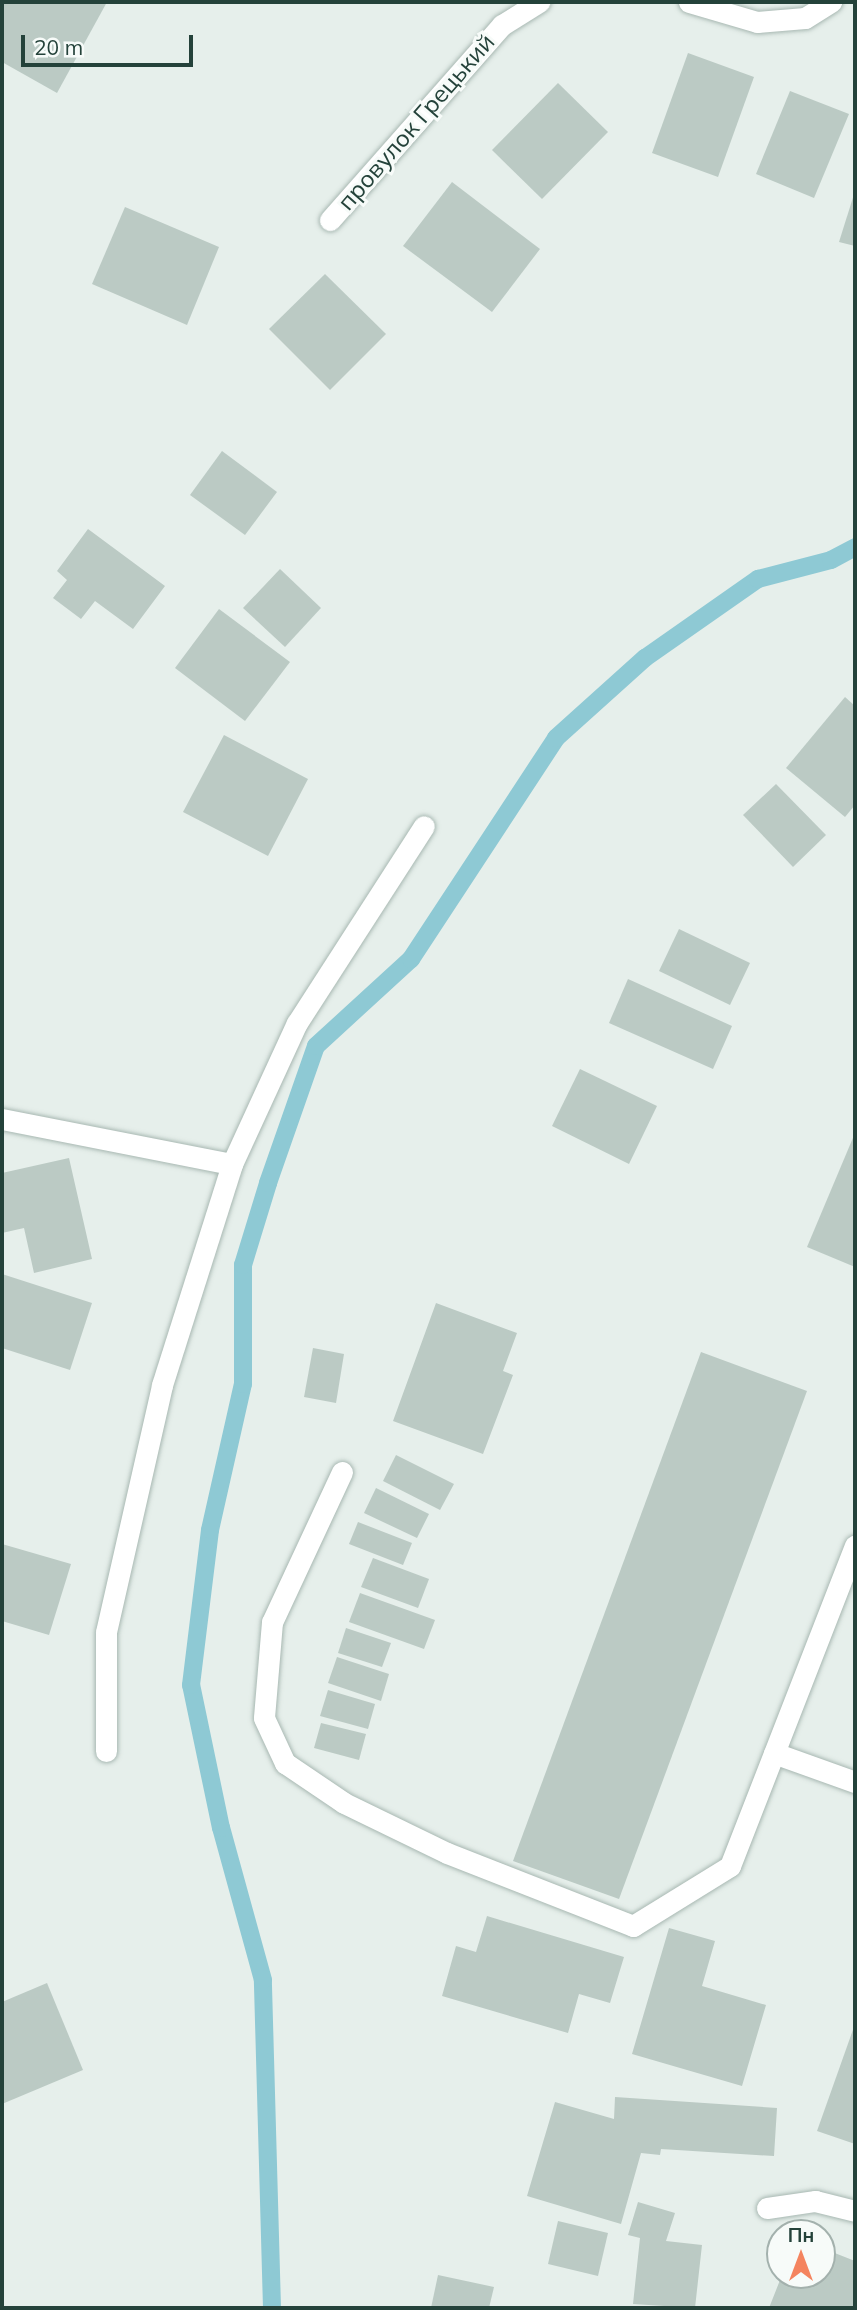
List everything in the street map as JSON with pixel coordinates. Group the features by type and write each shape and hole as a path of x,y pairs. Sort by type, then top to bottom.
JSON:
{"lane":[{"name":"провулок Грецький","path":"330,220 502,25 539,2"},
{"path":"689,2 757,22 805,18 831,2"},
{"path":"106,1751 106,1632 162,1385 232,1164 297,1023 424,826"},
{"path":"2,1119 232,1164"},
{"path":"342,1472 272,1622 264,1718 285,1763 344,1803 447,1853 633,1926 730,1866 855,1545"},
{"path":"774,1753 855,1783"},
{"path":"767,2208 815,2201 855,2211"}],"building":[{"path":"5,2 107,2 57,93 2,62 2,8"},
{"path":"688,53 754,77 718,177 652,153"},
{"path":"558,83 608,132 542,199 492,150"},
{"path":"790,91 849,114 814,198 756,174"},
{"path":"452,182 540,249 492,312 403,246"},
{"path":"855,191 855,246 839,242"},
{"path":"125,207 219,247 187,325 92,284"},
{"path":"325,274 386,334 330,390 269,329"},
{"path":"222,451 277,492 245,535 190,495"},
{"path":"88,529 165,586 133,629 95,601 81,619 53,598 67,580 57,571"},
{"path":"280,569 321,608 285,647 243,608"},
{"path":"219,609 290,662 245,721 175,668"},
{"path":"845,697 855,706 855,805 845,817 786,768"},
{"path":"224,735 308,779 268,856 183,812"},
{"path":"776,784 826,835 793,867 743,815"},
{"path":"679,929 750,963 730,1005 659,971"},
{"path":"628,979 732,1026 713,1069 609,1023"},
{"path":"580,1069 657,1106 629,1164 552,1126"},
{"path":"855,1133 855,1267 807,1247"},
{"path":"69,1158 92,1259 34,1273 24,1228 2,1233 2,1173"},
{"path":"2,1274 92,1303 70,1370 2,1348"},
{"path":"436,1303 517,1333 503,1371 513,1375 483,1454 393,1421"},
{"path":"313,1348 344,1354 336,1403 304,1397"},
{"path":"701,1352 807,1391 619,1899 513,1861"},
{"path":"396,1455 454,1484 440,1510 383,1481"},
{"path":"376,1488 429,1514 417,1538 364,1513"},
{"path":"358,1522 412,1543 403,1565 349,1544"},
{"path":"2,1544 71,1564 49,1635 2,1621"},
{"path":"373,1558 429,1579 418,1608 361,1587"},
{"path":"360,1593 435,1620 424,1649 349,1622"},
{"path":"346,1628 391,1643 382,1667 338,1653"},
{"path":"337,1657 389,1674 381,1701 328,1683"},
{"path":"328,1690 375,1704 368,1729 320,1716"},
{"path":"321,1723 366,1734 359,1760 314,1748"},
{"path":"487,1916 624,1957 610,2003 579,1994 568,2033 442,1996 456,1946 476,1952"},
{"path":"669,1928 715,1941 702,1986 766,2005 742,2086 632,2054"},
{"path":"47,1983 83,2070 2,2104 2,2002"},
{"path":"855,2024 855,2144 817,2131"},
{"path":"615,2097 777,2108 774,2156 661,2149 660,2155 641,2153 621,2224 527,2196 555,2102 614,2119"},
{"path":"638,2202 675,2213 666,2241 702,2245 695,2308 633,2304 640,2238 628,2235"},
{"path":"558,2221 608,2233 598,2276 548,2264"},
{"path":"836,2254 855,2261 855,2308 769,2308 776,2289 836,2289"},
{"path":"438,2275 494,2287 489,2308 431,2308"}],"waterway":[{"path":"272,2308 263,1980 221,1828 191,1685 210,1530 243,1384 243,1265 268,1183 316,1046 411,959 556,738 645,658 758,579 831,560 855,547"}]}
